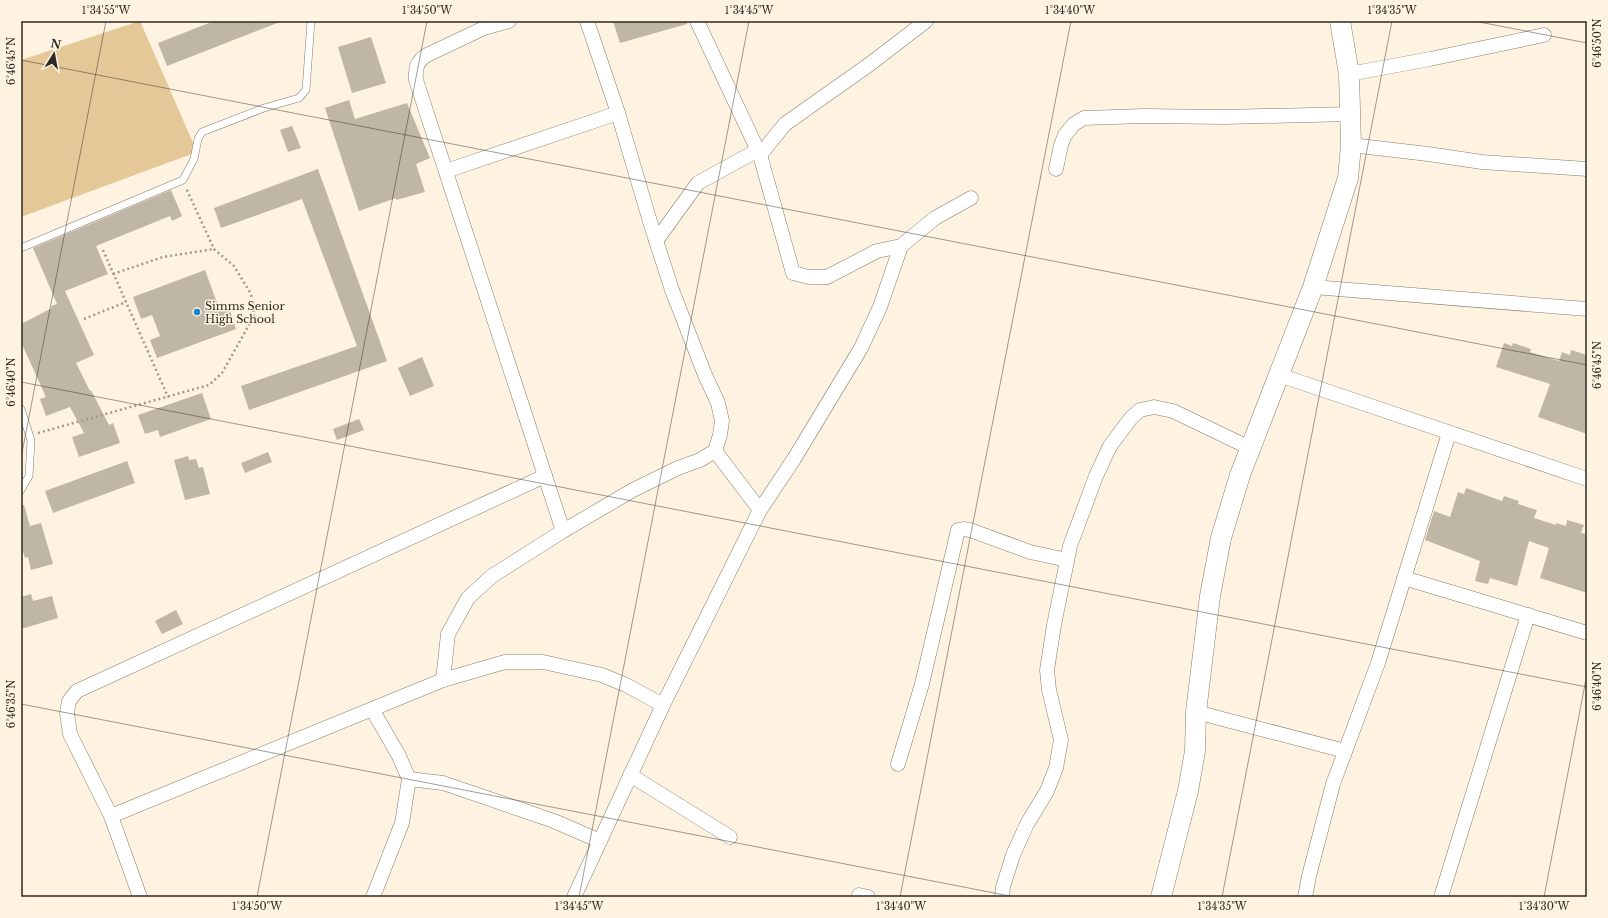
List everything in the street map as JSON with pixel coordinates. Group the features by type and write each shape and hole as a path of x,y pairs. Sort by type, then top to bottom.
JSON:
{"street":[{"path":"509,21 482,25 420,59 415,69 416,80 563,531"},
{"path":"443,680 448,634 468,598 492,576 563,531 633,490 678,468 700,460 715,451 720,435 722,421 718,403 705,375 672,290 618,112 587,21"},
{"path":"697,21 759,152 793,272 809,277 827,277 877,251 901,246 935,218 971,198"},
{"path":"656,241 698,183 759,152 785,124 870,64 926,21"},
{"path":"1161,897 1188,792 1195,751 1196,712 1210,596 1221,538 1240,475 1313,287 1348,178 1351,145 1349,74 1340,21"},
{"path":"1349,74 1544,35"},
{"path":"446,171 618,112"},
{"path":"1056,169 1061,145 1065,135 1074,124 1084,118 1351,114"},
{"path":"1351,145 1482,162 1587,169"},
{"path":"574,897 663,705 760,510 794,459 861,348 880,307 901,246"},
{"path":"1313,287 1587,309"},
{"path":"1279,375 1587,479"},
{"path":"1002,897 1003,887 1012,855 1027,824 1047,791 1056,768 1061,740 1049,690 1047,670 1054,625 1070,546 1091,490 1110,446 1131,418 1140,410 1154,407 1173,410 1250,448"},
{"path":"1305,897 1333,784 1378,663 1449,433"},
{"path":"715,451 760,510"},
{"path":"140,897 111,816 70,734 67,713 69,701 77,691 545,476"},
{"path":"898,764 922,684 958,530 970,530 1030,552 1067,560"},
{"path":"1404,578 1587,633"},
{"path":"1441,897 1528,615"},
{"path":"111,816 443,680 506,662 543,662 602,675 626,685 663,705"},
{"path":"372,709 399,756 409,779 402,822 373,897"},
{"path":"1196,712 1345,751"},
{"path":"630,775 730,837"},
{"path":"409,779 443,783 554,821 600,841"}],"lane":[{"path":"21,248 183,180 194,159 198,139 202,132 264,108 300,98 306,90 311,21"},
{"path":"21,409 31,440 29,476 21,490"}],"path":[{"path":"30,435 209,385 222,373 254,316 251,294 234,266 214,249 183,180"},
{"path":"113,274 163,257 214,249"},
{"path":"103,250 168,397"},
{"path":"84,319 126,302"}],"shaded area":[{"path":"140,21 197,152 21,217 21,60"}],"building":[{"path":"214,21 280,22 167,66 158,43"},
{"path":"613,21 687,21 687,24 620,43"},
{"path":"371,37 386,83 352,93 338,47"},
{"path":"349,100 355,119 407,103 430,158 416,164 425,192 396,200 396,198 359,211 325,108"},
{"path":"292,126 301,148 288,152 280,130"},
{"path":"318,169 387,361 249,410 241,386 357,346 302,199 221,228 214,208"},
{"path":"171,190 182,216 172,221 170,216 96,246 108,274 65,291 94,355 76,363 109,425 113,423 120,443 79,457 72,437 84,433 70,407 46,416 40,399 46,397 21,342 21,324 57,304 33,248"},
{"path":"205,270 220,311 229,308 236,329 157,358 150,340 160,336 152,315 141,319 133,297"},
{"path":"1504,343 1512,346 1513,343 1531,349 1530,352 1559,361 1562,352 1570,355 1571,350 1587,355 1587,434 1538,417 1550,384 1496,367"},
{"path":"422,357 434,386 410,396 398,368"},
{"path":"202,393 211,419 160,437 158,430 145,434 138,415"},
{"path":"359,419 364,430 337,440 333,429"},
{"path":"268,452 272,462 245,473 241,463"},
{"path":"188,456 189,460 196,459 199,468 203,467 210,494 185,500 174,460"},
{"path":"127,461 135,483 53,513 45,491"},
{"path":"1466,488 1502,501 1504,496 1519,501 1518,504 1537,510 1534,518 1556,525 1556,523 1566,526 1567,520 1584,525 1581,533 1587,534 1587,593 1540,578 1549,548 1529,541 1517,586 1490,578 1488,584 1475,581 1480,561 1425,540 1434,511 1450,517 1458,492 1464,494"},
{"path":"21,505 24,505 30,526 41,523 53,564 31,570 28,557 25,558 21,546"},
{"path":"31,594 33,601 52,596 58,618 21,629 21,597"},
{"path":"176,610 183,624 162,634 155,621"}],"place":[{"name":"Simms Senior High School","path":"197,312"}]}
